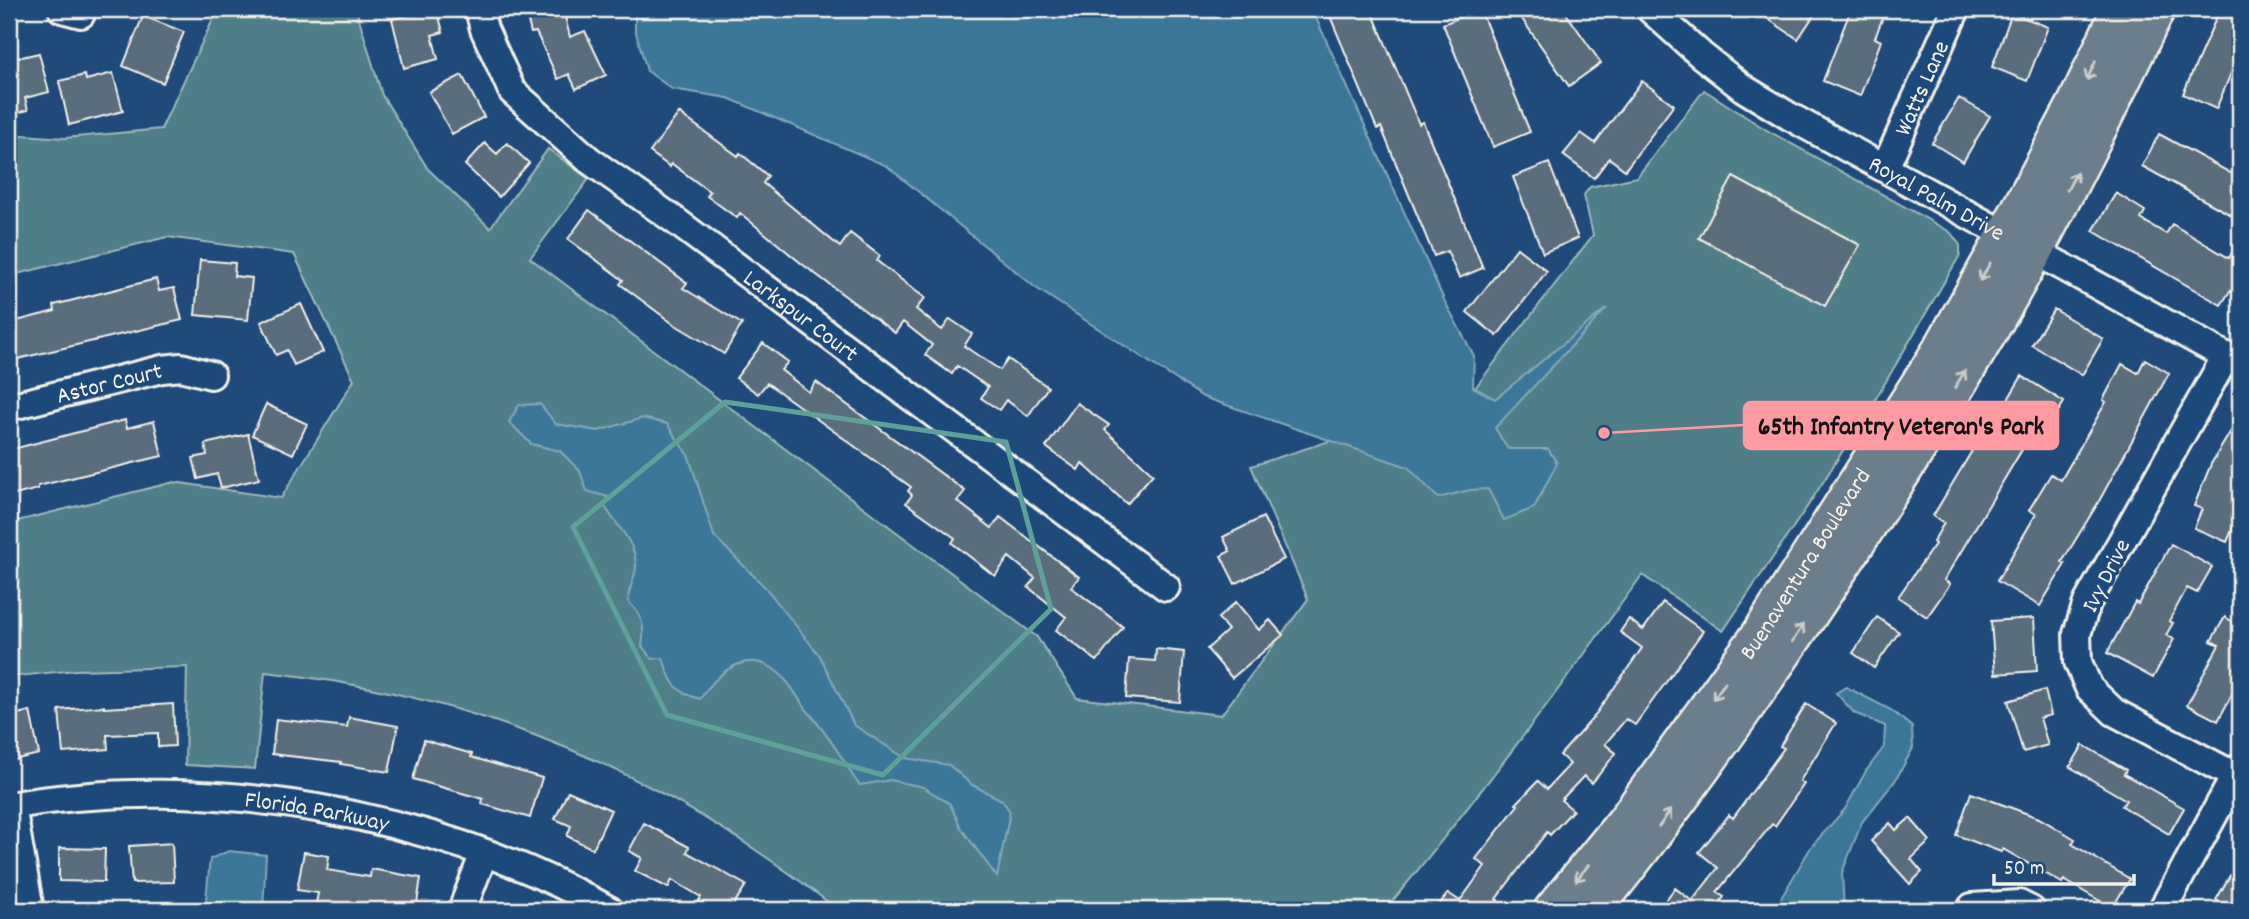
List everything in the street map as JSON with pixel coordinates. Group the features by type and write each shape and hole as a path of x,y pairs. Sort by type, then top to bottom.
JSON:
{"main road":[{"name":"Buenaventura Boulevard","path":"1594,910 1637,856 1782,657 1905,471 2021,242 2076,103 2120,9"},
{"name":"Buenaventura Boulevard","path":"1552,910 1625,821 1760,634 1941,349 2021,242 2103,122 2157,9"}],"street":[{"name":"Larkspur Court","path":"479,9 484,29 512,91 589,160 673,219 1166,587"},
{"name":"Watts Lane","path":"1885,168 1956,9"},
{"name":"Royal Palm Drive","path":"1656,11 1701,55 1743,88 1789,116 2233,360"},
{"name":"Ivy Drive","path":"2233,360 2087,603 2077,634 2078,662 2089,688 2113,712 2237,772"},
{"name":"Astor Court","path":"9,407 162,369 181,367 211,375"},
{"path":"2162,910 2237,772"},
{"name":"Florida Parkway","path":"11,806 76,797 209,795 368,818 433,835 484,853 577,892 609,910"},
{"path":"11,806 30,910"},
{"path":"462,910 484,853"},
{"path":"1972,907 2019,904 2031,910"}],"highlighted area":[{"path":"725,402 1006,442 1051,609 883,775 667,715 573,527"}],"green space":[{"path":"218,9 356,9 382,95 428,169 490,228 548,149 589,179 530,258 1037,637 1077,698 1221,715 1308,599 1251,466 1468,397 1593,235 1584,195 1590,187 1637,177 1704,90 1765,129 1950,232 1960,245 1960,255 1875,400 1723,631 1642,575 1516,745 1385,910 838,910 773,862 707,819 639,781 569,749 497,722 422,700 345,683 265,672 255,769 185,765 187,667 76,670 9,677 9,523 174,482 281,498 354,380 294,254 167,237 9,276 9,134 65,138 161,129"}],"water":[{"path":"635,9 1312,9 1445,302 1474,356 1473,387 1495,399 1607,308 1495,428 1508,449 1548,449 1557,463 1534,508 1504,520 1488,489 1470,490 1438,498 1408,467 1203,397 1036,288 887,166 728,98 672,89 647,71 635,29"},
{"path":"540,404 556,424 598,431 643,418 667,424 689,457 714,536 765,587 820,656 854,725 905,758 949,765 972,785 1002,800 1010,812 997,877 961,828 950,804 923,787 891,780 860,785 786,681 768,666 746,662 735,666 716,679 700,699 684,693 674,684 663,658 652,659 642,646 642,623 628,598 636,569 635,556 628,540 604,505 608,497 587,491 580,471 560,451 531,444 509,422 519,405"},
{"path":"1846,687 1891,710 1912,727 1913,748 1895,781 1862,822 1842,873 1844,910 1774,910 1811,847 1845,809 1866,771 1884,747 1885,726 1854,713 1836,693"},
{"path":"229,851 266,855 263,910 205,910 210,859"}],"building":[{"path":"437,9 443,32 432,35 438,59 404,68 392,19"},
{"path":"525,9 563,9 570,37 585,31 606,75 576,89 569,74 558,79 536,32 531,33"},
{"path":"1327,9 1371,9 1419,124 1423,122 1483,268 1459,278 1447,251 1434,256 1381,127 1377,129"},
{"path":"1480,9 1530,132 1493,147 1443,24"},
{"path":"1515,9 1563,9 1601,63 1569,86"},
{"path":"1753,9 1818,9 1798,39"},
{"path":"1851,9 1886,9 1875,38 1881,41 1860,96 1823,81"},
{"path":"2220,9 2240,9 2240,52 2216,109 2183,94"},
{"path":"2012,13 2048,27 2027,81 1992,67"},
{"path":"143,16 184,32 163,83 123,66"},
{"path":"39,53 49,92 25,98 28,110 9,115 9,74 16,72 13,59"},
{"path":"113,73 123,111 69,125 59,81 85,75 86,80"},
{"path":"462,75 484,117 452,134 429,92"},
{"path":"1642,81 1674,105 1625,170 1609,158 1594,178 1563,155 1581,133 1595,143"},
{"path":"1959,98 1990,116 1963,162 1932,143"},
{"path":"679,113 738,156 740,153 768,176 763,183 840,247 850,233 880,256 877,261 925,298 916,309 942,330 950,319 972,334 964,346 1000,370 1008,359 1048,387 1028,416 1006,400 999,410 981,398 988,387 957,366 952,374 925,355 932,345 903,322 895,333 802,264 740,213 737,218 707,196 710,192 672,164 670,167 650,152"},
{"path":"2159,134 2240,178 2240,220 2142,166"},
{"path":"485,143 497,154 507,143 529,163 499,197 465,165"},
{"path":"1549,163 1578,238 1543,253 1513,177"},
{"path":"1733,177 1860,245 1825,306 1699,238"},
{"path":"2116,193 2145,211 2141,219 2166,234 2172,224 2229,258 2240,239 2240,297 2230,291 2221,305 2093,231"},
{"path":"589,210 687,283 683,288 742,324 724,354 672,323 620,284 623,280 568,239"},
{"path":"1517,248 1547,271 1497,336 1467,312"},
{"path":"200,260 235,263 234,276 252,278 248,320 195,315"},
{"path":"156,279 159,291 174,288 182,320 9,361 9,323 55,311 54,305"},
{"path":"301,304 323,352 294,365 287,350 276,355 261,322"},
{"path":"2054,309 2103,339 2082,375 2032,345"},
{"path":"763,343 788,362 781,370 809,392 816,382 965,491 957,501 992,528 1000,517 1079,577 1071,587 1123,627 1097,661 1056,630 1066,617 1028,587 1035,578 1009,557 995,576 952,543 955,538 906,503 912,495 908,491 911,487 767,383 758,394 736,378"},
{"path":"2145,359 2169,373 2040,606 1997,581 2036,514 2029,510 2051,474 2061,480 2106,402 2103,400 2122,364 2138,373"},
{"path":"2022,376 2064,402 2044,435 2037,430 2032,440 2029,438 1944,580 1950,584 1927,617 1898,597 1935,544 1933,542 1944,523 1933,516 1982,434 1986,436"},
{"path":"1077,403 1109,425 1105,430 1153,474 1127,504 1082,463 1078,470 1046,447"},
{"path":"266,404 307,424 293,454 252,435"},
{"path":"2240,416 2240,511 2227,542 2194,528 2202,509 2194,506 2211,464"},
{"path":"125,420 127,428 154,421 162,456 38,486 38,489 11,496 9,450"},
{"path":"248,434 259,479 221,488 217,474 198,479 193,458 207,455 205,444"},
{"path":"1263,517 1284,559 1235,584 1221,556 1230,551 1223,537"},
{"path":"2171,544 2212,567 2197,593 2187,588 2169,621 2173,623 2166,635 2174,639 2153,678 2107,653"},
{"path":"1236,602 1259,630 1270,620 1283,635 1232,678 1207,649 1228,630 1218,618"},
{"path":"1663,602 1703,631 1635,725 1626,719 1605,744 1616,753 1592,783 1584,776 1561,800 1573,810 1550,835 1547,832 1490,910 1435,910 1448,893 1460,901 1485,866 1476,859 1518,805 1516,804 1538,781 1547,789 1570,764 1560,755 1593,718 1642,648 1620,632 1629,619 1643,630"},
{"path":"1877,617 1899,632 1874,668 1853,653"},
{"path":"2225,617 2240,626 2240,679 2218,721 2187,705 2219,645 2211,641"},
{"path":"2034,618 2037,671 1995,674 1991,621"},
{"path":"1156,649 1184,652 1180,702 1126,698 1129,659 1155,661"},
{"path":"2045,690 2051,715 2040,718 2048,745 2023,752 2008,701"},
{"path":"173,704 175,746 158,747 158,733 107,735 108,749 63,753 59,710"},
{"path":"1806,704 1836,723 1800,781 1804,784 1775,826 1772,824 1717,892 1724,897 1714,910 1658,910 1675,888 1692,901 1718,868 1699,852 1729,815 1733,818 1784,748 1780,746"},
{"path":"30,711 39,754 9,761 9,716"},
{"path":"349,717 398,726 389,772 341,762 272,754 276,719 347,727"},
{"path":"424,740 542,778 530,818 482,804 483,799 413,779"},
{"path":"2083,745 2126,770 2124,774 2184,808 2169,834 2122,806 2126,800 2070,767"},
{"path":"568,791 611,810 593,849 567,836 571,826 555,819"},
{"path":"1971,793 2039,818 2075,839 2072,844 2130,879 2112,908 2003,849 2001,852 1956,835"},
{"path":"1910,818 1930,841 1911,859 1922,872 1910,884 1871,841 1890,823 1896,830"},
{"path":"644,823 689,847 687,852 746,885 730,910 693,910 701,897 672,880 668,888 635,871 642,858 629,851"},
{"path":"172,843 174,882 132,883 129,846"},
{"path":"59,848 105,849 104,882 59,881"},
{"path":"304,852 329,856 327,870 370,877 371,869 421,878 416,910 315,909 318,893 297,890"},
{"path":"2240,858 2240,910 2232,910 2216,900"}],"place":[{"name":"65th Infantry Veteran's Park","path":"1604,433"}]}
